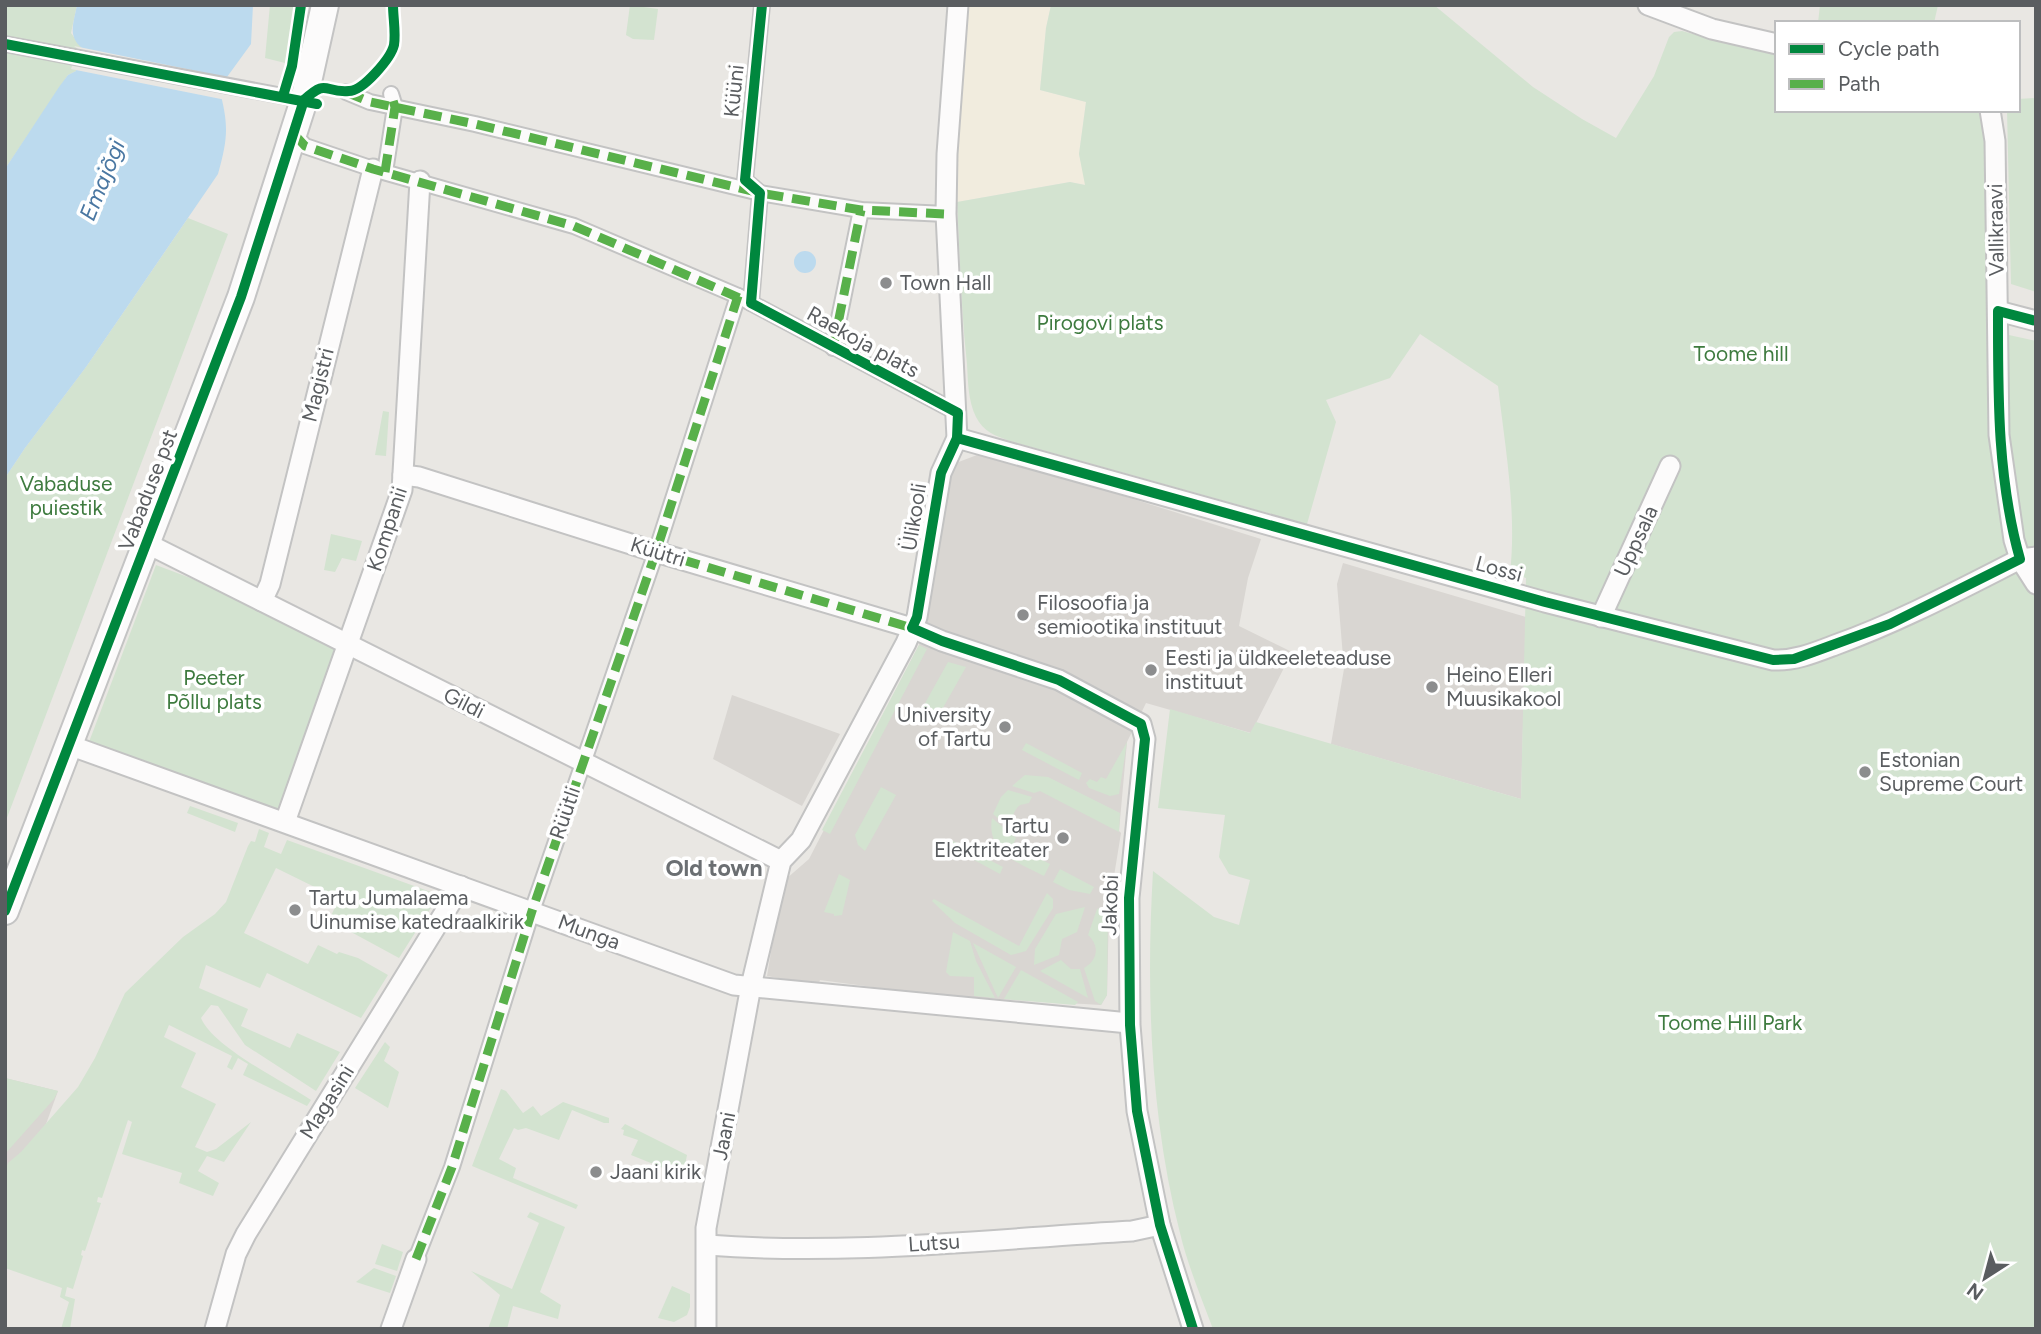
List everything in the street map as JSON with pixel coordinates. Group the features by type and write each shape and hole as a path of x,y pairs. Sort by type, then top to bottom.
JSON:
{"main road":[{"name":"Vabaduse pst","path":"5,911 242,297 304,100 325,5"}],"street":[{"name":"Küüni","path":"760,193 745,180 762,5"},
{"name":"Ülikooli","path":"751,986 781,861 801,840 917,617 940,473 957,438 958,413 946,214 947,155 958,5"},
{"path":"1647,5 1712,29 1775,44"},
{"path":"5,44 304,100"},
{"path":"346,92 370,102 393,100 488,127 760,193 861,209 946,214"},
{"path":"379,170 393,100"},
{"name":"Vallikraavi","path":"1990,112 1995,141 1999,435 2011,521 2028,558 2036,584"},
{"name":"Raekoja plats","path":"294,134 305,146 574,226 745,300 958,413"},
{"name":"Magistri","path":"262,601 270,584 379,170"},
{"name":"Kompanii","path":"285,822 402,490 420,181"},
{"name":"Rüütli","path":"391,1329 452,1167 532,911 582,763 745,300 760,193"},
{"path":"833,348 861,209"},
{"path":"1998,311 2036,321"},
{"name":"Lossi","path":"957,438 1601,617 1773,660 1794,659 1890,624 2028,558"},
{"name":"Uppsala","path":"1601,617 1670,466"},
{"name":"Küütri","path":"403,475 419,477 656,552 912,628"},
{"name":"Gildi","path":"148,544 781,861"},
{"name":"Jakobi","path":"912,628 942,641 1059,680 1141,724 1145,739 1129,898 1129,1023 1137,1111 1160,1225 1193,1329"},
{"name":"Munga","path":"69,744 734,985 1129,1023"},
{"name":"Magasini","path":"215,1329 236,1254 246,1234 461,886"},
{"name":"Jaani","path":"706,1329 706,1228 751,986"},
{"name":"Lutsu","path":"707,1245 766,1250 839,1249 1132,1231 1160,1225"}],"shaded area":[{"path":"968,5 1051,5 1040,90 1086,102 1079,154 1086,185 1070,182 957,202 955,159"},
{"name":"University of Tartu","path":"977,455 1037,469 1261,539 1248,578 1239,626 1292,652 1251,733 1146,703 1127,742 1119,831 1121,833 1109,907 1107,995 1101,1005 933,995 820,980 818,985 767,976 786,879 809,859 919,645 949,471 956,463"},
{"name":"Heino Elleri Muusikakool","path":"1343,563 1526,617 1521,799 1331,744 1344,669 1337,584"},
{"path":"732,695 840,734 802,806 713,759"},
{"path":"5,1078 58,1091 5,1237"}],"green space":[{"path":"5,5 77,5 71,33 82,48 76,71 68,75 5,169"},
{"path":"270,5 296,5 285,63 265,58"},
{"path":"630,5 658,9 654,40 633,39 626,35"},
{"name":"Toome Hill Park","path":"1051,5 1434,5 1533,87 1616,138 1654,76 1669,37 1674,32 1682,31 1775,54 1775,112 1981,112 1984,124 1988,275 1986,330 2036,341 2036,1329 1213,1329 1183,1245 1170,1189 1156,1099 1150,962 1153,871 1214,917 1239,925 1250,880 1229,874 1219,857 1225,815 1158,808 1170,709 1250,733 1256,722 1521,799 1526,578 1510,573 1511,503 1498,386 1420,334 1390,378 1326,400 1336,422 1307,524 1010,441 994,435 982,426 973,411 969,391 957,202 1070,182 1085,185 1079,154 1086,102 1040,90"},
{"path":"1820,5 1938,5 1934,21 1818,21"},
{"path":"2036,98 2036,292 2011,284 2007,112 2020,112 2020,99"},
{"name":"Vabaduse puiestik","path":"188,218 228,234 5,823 5,478 86,367"},
{"path":"383,411 389,412 386,456 375,455"},
{"path":"331,534 362,541 356,561 342,558 335,572 324,570"},
{"name":"Peeter Põllu plats","path":"156,565 193,579 335,647 282,812 89,742"},
{"path":"919,645 927,649 830,834 822,830"},
{"path":"948,662 966,667 935,722 919,714"},
{"path":"1127,742 1119,794 1110,796 1089,788 1086,783 1090,779 1097,782 1101,777 1106,779"},
{"path":"1026,743 1082,773 1079,780 1022,750"},
{"path":"1025,775 1048,777 1120,813 1119,832 1040,791 1034,793 1012,786"},
{"path":"881,787 896,795 865,851 858,845 855,835"},
{"path":"1008,790 1032,797 1029,803 1020,805 1015,810 1014,832 993,814 1001,797"},
{"path":"190,806 238,823 235,832 187,813"},
{"path":"992,818 1016,838 1013,845 1050,864 1044,876 1015,861 999,848 991,830"},
{"path":"259,829 269,833 264,847 281,854 287,840 439,895 399,958 329,920 339,899 276,868 244,933 308,964 318,945 337,954 339,952 358,958 388,975 361,1018 267,973 260,988 206,965 199,988 248,1009 241,1026 290,1048 297,1033 340,1052 316,1091 245,1045 218,1006 211,1005 201,1018 208,1029 234,1052 311,1100 307,1106 243,1075 248,1064 238,1058 232,1070 227,1067 232,1056 169,1025 164,1037 196,1053 181,1087 216,1104 195,1147 207,1152 216,1149 251,1122 224,1162 207,1156 198,1171 219,1183 213,1196 179,1183 182,1173 122,1154 132,1122 128,1120 102,1198 98,1197 97,1202 101,1203 85,1251 82,1250 83,1256 73,1289 67,1287 65,1296 75,1299 70,1329 61,1329 69,1302 60,1297 62,1288 5,1268 5,1171 8,1163 21,1152 78,1087 95,1058 125,993 183,937 215,914 226,902 248,846 251,841 255,842"},
{"path":"953,841 1003,867 1000,874 950,847"},
{"path":"1060,869 1094,887 1090,894 1069,890 1053,882"},
{"path":"839,874 850,880 842,915 834,916 824,912"},
{"path":"1047,893 1053,899 1053,908 1026,951 1011,955 955,923 932,901 934,899 1019,946"},
{"path":"1108,906 1107,995 1101,1005 1095,1001 1084,968 1096,953 1088,935 1097,909"},
{"path":"1085,907 1077,932 1062,939 1059,955 1034,965 1035,949 1056,914"},
{"path":"953,932 970,941 976,961 995,998 974,996 974,977 950,976 946,972"},
{"path":"973,943 1016,967 998,998"},
{"path":"1061,960 1071,969 1080,969 1088,998 1040,971"},
{"path":"1021,970 1078,1002 1075,1005 1004,999"},
{"path":"385,1042 390,1047 384,1061 399,1072 388,1108 355,1088"},
{"path":"5,1078 58,1091 5,1154"},
{"path":"501,1089 506,1091 523,1113 533,1106 541,1116 563,1102 609,1118 609,1123 604,1123 572,1110 559,1140 526,1128 514,1128 499,1159 516,1168 513,1178 578,1205 576,1209 472,1166"},
{"path":"625,1124 687,1155 683,1176 631,1155 638,1140 623,1135 624,1130 621,1129"},
{"path":"530,1212 565,1227 540,1292 561,1305 558,1319 513,1306 507,1329 488,1329 500,1295 471,1271 512,1289 539,1223 527,1217"},
{"path":"382,1244 403,1252 397,1271 375,1264"},
{"path":"374,1268 396,1276 390,1293 356,1282"},
{"path":"672,1286 690,1294 687,1315 674,1322 658,1318"}],"water":[{"name":"Emajõgi","path":"77,5 253,5 251,44 219,88 226,131 218,174 86,367 5,478 5,169 59,87 68,75 76,71 82,48 73,34"},
{"path":"805,251 813,254 816,262 813,270 805,273 797,270 794,262 797,254"}],"pier":[{"path":"74,46 231,78 222,89 226,100 71,69 78,49"}],"marked path":[{"path":"346,92 370,102 475,124 760,193 861,210 946,214"},
{"path":"385,172 395,107 391,94"},
{"path":"294,134 305,146 373,169 574,226 744,300"},
{"path":"833,348 861,210"},
{"path":"416,1259 452,1167 532,911 656,552 738,296"},
{"path":"656,552 912,628"}],"cycle path":[{"path":"283,96 292,66 301,5"},
{"path":"304,100 322,88 355,90 376,73 394,45 393,5"},
{"path":"762,5 745,180 760,193 751,303 958,413 957,438 941,473 917,617 912,628 942,641 1059,680 1141,724 1145,739 1129,898 1130,1025 1137,1111 1160,1225 1193,1329"},
{"path":"5,44 317,104"},
{"path":"5,911 241,297 304,100"},
{"path":"957,438 1545,602 1773,660 1794,659 1890,624 2020,559 2007,498 2000,436 1998,311 2036,321"}],"place":[{"name":"Town Hall","path":"886,283"},
{"name":"Filosoofia ja semiootika instituut","path":"1023,615"},
{"name":"Eesti ja üldkeeleteaduse instituut","path":"1151,670"},
{"name":"Heino Elleri Muusikakool","path":"1432,687"},
{"name":"University of Tartu","path":"1005,727"},
{"name":"Estonian Supreme Court","path":"1865,772"},
{"name":"Tartu Elektriteater","path":"1063,838"},
{"name":"Tartu Jumalaema Uinumise katedraalkirik","path":"295,910"},
{"name":"Jaani kirik","path":"596,1172"}],"district":[{"name":"Old town","path":"714,868"}],"park label":[{"name":"Pirogovi plats","path":"1100,323"},
{"name":"Toome hill","path":"1741,354"}]}
